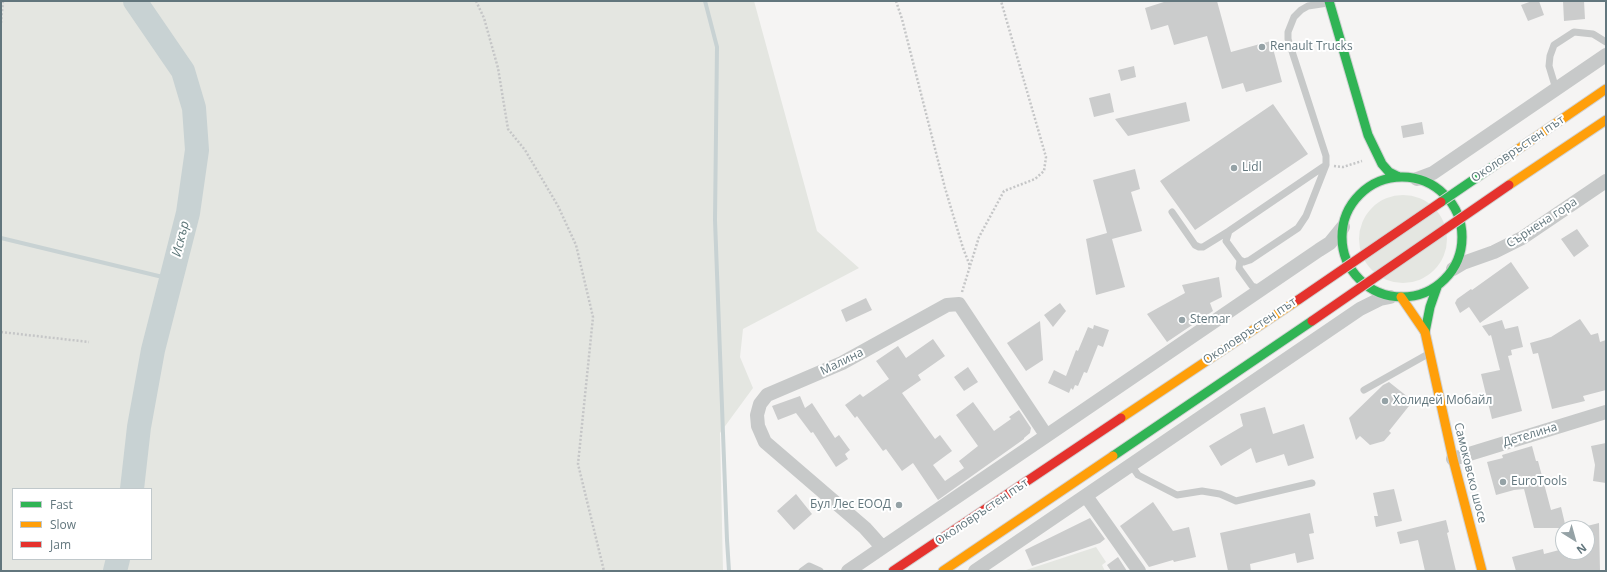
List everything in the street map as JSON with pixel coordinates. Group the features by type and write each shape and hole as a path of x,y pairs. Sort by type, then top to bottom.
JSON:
{"main road":[{"path":"1330,2 1365,123 1382,164 1389,172 1399,177"},
{"name":"Околовръстен път","path":"893,571 1298,300 1606,89"},
{"name":"Околовръстен път","path":"943,571 1606,120"},
{"path":"1365,123 1368,159"},
{"path":"1361,194 1368,175"},
{"path":"1399,177 1417,179 1426,182 1446,196 1452,203 1459,219 1462,235 1459,259 1454,270 1437,287 1426,293 1413,296 1395,297 1365,285 1357,278 1349,266 1343,247 1343,227 1350,208 1369,186 1384,179 1399,177"},
{"name":"Самоковско шосе","path":"1437,287 1430,307 1425,332 1453,459 1482,571"},
{"name":"Самоковско шосе","path":"1395,297 1425,332"}],"street":[{"path":"1417,179 1433,173 1606,55"},
{"name":"Сърнена гора","path":"1454,270 1463,263 1494,252 1522,238 1606,181"},
{"path":"848,571 1330,243 1343,227"},
{"path":"975,571 1360,309 1380,299 1395,297"},
{"path":"959,304 1046,435"},
{"name":"Малина","path":"882,547 865,528 765,442 758,426 757,415 760,404 767,395 842,363 947,305 959,304"},
{"name":"Детелина","path":"1453,459 1606,412"},
{"path":"1086,496 1139,571"}],"lane":[{"path":"1229,231 1226,241 1240,260 1244,262 1250,260 1298,228 1303,223 1326,165 1326,156 1288,39 1288,32 1294,17 1301,10 1308,6 1330,2"},
{"path":"1556,89 1549,66 1550,56 1554,45 1574,32 1593,34 1606,42"},
{"path":"1172,212 1195,245 1203,247 1326,165"},
{"path":"1240,260 1239,268 1252,286 1262,289"},
{"path":"1364,390 1430,353"},
{"path":"1131,465 1138,475 1177,495 1202,491 1220,494 1236,501 1312,483"},
{"path":"802,571 809,566 820,571"}],"path":[{"path":"1,23 3,1"},
{"path":"476,1 484,18 498,68 508,129 525,150 558,206 576,245 593,317 578,464 604,571"},
{"path":"896,1 902,19 945,188 970,266"},
{"path":"959,304 980,237 1004,191 1036,179 1044,171 1046,157 1001,1"},
{"path":"1326,165 1343,167 1368,159"},
{"path":"1,332 89,342"}],"shaded area":[{"path":"1,1 754,1 817,231 859,268 743,329 740,357 753,388 720,433 723,571 1,571"},
{"path":"1403,195 1420,198 1428,202 1440,214 1444,222 1447,239 1444,256 1440,264 1428,276 1420,280 1403,283 1386,280 1378,276 1366,264 1362,256 1359,239 1362,222 1366,214 1378,202 1386,198"},
{"path":"1096,547 1106,562 1102,565 1105,571 1023,571"}],"building":[{"name":"Renault Trucks","path":"1167,1 1217,1 1231,52 1271,41 1282,82 1246,92 1243,83 1222,89 1207,36 1174,45 1168,25 1151,30 1145,8"},
{"path":"1532,1 1539,1 1544,15 1528,21 1521,5"},
{"path":"1563,1 1584,1 1585,19 1564,21"},
{"path":"1134,66 1136,77 1121,81 1118,70"},
{"path":"1110,93 1114,112 1094,117 1089,98"},
{"path":"1186,102 1190,121 1128,136 1115,119"},
{"name":"Lidl","path":"1273,104 1308,154 1195,230 1160,181"},
{"path":"1422,122 1424,134 1403,138 1401,126"},
{"path":"1135,169 1140,189 1131,192 1142,231 1112,239 1125,287 1096,295 1086,239 1107,233 1093,180"},
{"path":"1577,229 1589,246 1574,257 1561,239"},
{"path":"1511,262 1529,288 1480,323 1469,307 1460,313 1455,303 1457,299"},
{"path":"1219,277 1222,297 1210,303 1213,311 1167,342 1147,314 1185,293 1182,285"},
{"path":"866,298 872,310 846,322 841,310"},
{"path":"1060,303 1066,311 1053,327 1044,315"},
{"path":"1580,319 1591,335 1598,333 1600,342 1606,340 1606,390 1583,396 1585,401 1552,409 1538,353 1533,354 1530,343 1551,337"},
{"path":"1502,320 1505,329 1518,326 1523,347 1511,350 1512,355 1508,356 1522,411 1492,419 1481,374 1500,370 1491,335 1489,336 1482,326"},
{"path":"1040,321 1043,360 1026,371 1007,343"},
{"path":"1094,325 1109,330 1103,347 1098,345 1087,373 1084,372 1078,386 1075,385 1073,390 1071,388 1069,393 1048,383 1054,370 1066,376 1076,350 1078,351 1088,327 1093,329"},
{"path":"933,339 945,356 918,375 921,380 902,393 935,439 940,435 952,451 933,465 945,481 964,468 959,461 978,446 956,415 973,402 994,431 1011,419 1009,417 1019,410 1031,428 1030,433 1024,439 938,500 913,463 902,471 886,449 883,451 857,416 855,418 845,405 860,394 863,397 889,379 876,361 898,346 906,358"},
{"path":"968,367 978,382 964,391 954,377"},
{"path":"1389,382 1413,401 1389,431 1391,433 1384,441 1370,445 1360,436 1356,440 1349,418 1383,385"},
{"path":"800,396 805,408 812,403 835,438 839,435 850,450 845,454 848,459 836,467 813,432 811,433 796,413 778,420 772,406"},
{"path":"1265,407 1273,434 1304,424 1314,458 1288,466 1284,454 1256,463 1251,448 1221,466 1209,446 1243,426 1240,414"},
{"path":"1606,443 1606,483 1593,481 1595,465 1591,446"},
{"path":"1532,446 1536,461 1538,461 1551,510 1561,507 1564,520 1555,520 1555,528 1534,528 1524,489 1496,495 1487,462 1503,458 1502,455"},
{"path":"1394,489 1402,521 1376,527 1374,516 1378,516 1373,493"},
{"path":"796,494 812,514 794,530 777,511"},
{"path":"1153,502 1173,531 1189,527 1196,557 1174,562 1173,560 1149,567 1120,526"},
{"path":"1310,513 1314,533 1309,534 1314,559 1297,563 1295,553 1250,564 1251,571 1228,571 1220,533"},
{"path":"1090,518 1105,539 1100,543 1032,566 1025,550"},
{"path":"1446,520 1449,532 1447,533 1456,571 1425,571 1418,540 1400,544 1397,532"},
{"path":"1599,523 1600,571 1516,571 1512,557 1543,549 1544,554 1555,551 1555,560 1595,560 1595,524"},
{"path":"1118,557 1127,571 1111,571 1107,565"}],"waterway":[{"name":"Искър","path":"132,488 139,427 153,350 188,213 197,150 194,108 183,71 135,1"},
{"path":"705,1 717,47 715,220 729,571"},
{"path":"1,238 171,279"},
{"name":"Искър","path":"115,571 118,560"}],"traffic: fast":[{"path":"1329,1 1368,135 1382,164 1389,172 1399,177"},
{"path":"1441,202 1495,165"},
{"path":"1402,177 1414,178 1425,182 1435,187 1444,195 1452,204 1457,214 1461,225 1462,237 1461,249 1457,260 1452,270 1444,279 1435,287 1425,292 1414,296 1402,297 1390,296 1379,292 1369,287 1360,279 1352,270 1347,260 1343,249 1342,237 1343,225 1347,214 1352,204 1360,195 1369,187 1379,182 1390,178 1402,177"},
{"path":"1425,332 1430,307 1437,287"},
{"path":"1113,456 1312,321"}],"traffic: slow":[{"path":"1495,165 1606,89"},
{"path":"1509,185 1606,120"},
{"path":"1401,297 1425,332 1453,459 1482,571"},
{"path":"1121,418 1298,300"},
{"path":"943,571 1113,456"}],"traffic: jam":[{"path":"1312,321 1509,185"},
{"path":"1298,300 1441,202"},
{"path":"893,571 1121,418"}],"place":[{"name":"Renault Trucks","path":"1262,47"},
{"name":"Lidl","path":"1234,168"},
{"name":"Stemar","path":"1182,320"},
{"name":"Холидей Мобайл","path":"1385,401"},
{"name":"EuroTools","path":"1503,482"},
{"name":"Бул Лес ЕООД","path":"899,505"}]}
